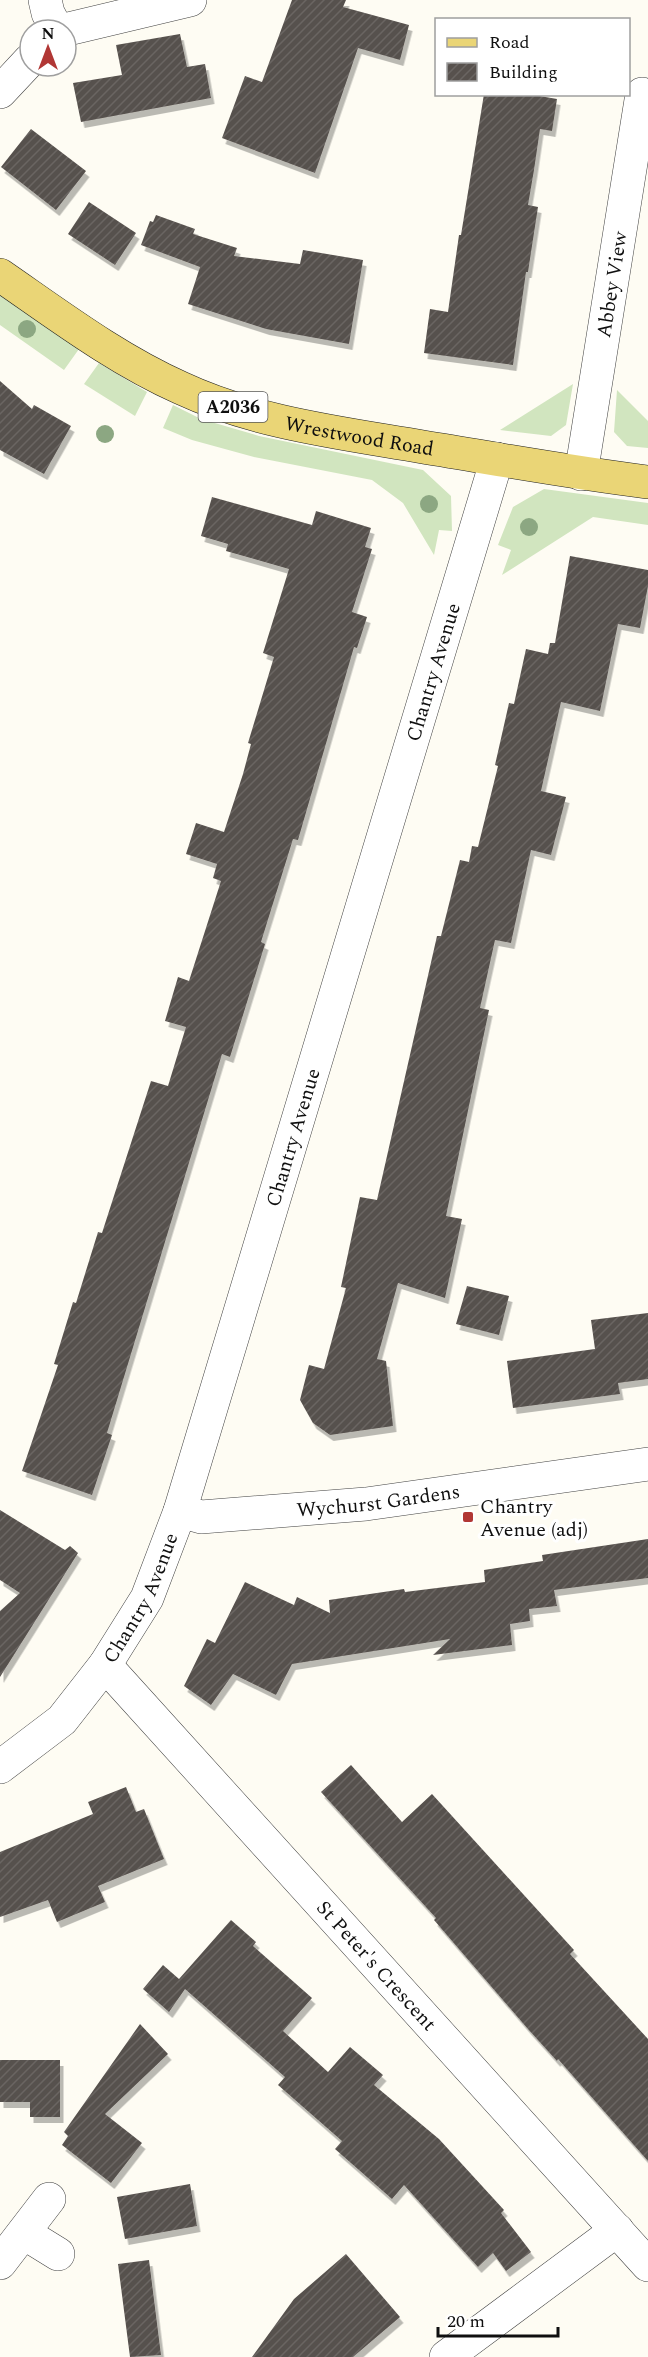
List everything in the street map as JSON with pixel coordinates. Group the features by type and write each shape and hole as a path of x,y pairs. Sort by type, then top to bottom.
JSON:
{"main road":[{"name":"Wrestwood Road","path":"0,274 124,358 182,389 232,407 314,428 581,474 648,482"}],"street":[{"path":"45,0 51,18"},
{"path":"78,27 190,0"},
{"path":"0,92 18,73"},
{"name":"Abbey View","path":"581,474 642,94"},
{"name":"Chantry Avenue","path":"0,1767 62,1720 105,1665 147,1598 180,1511 497,459"},
{"name":"Wychurst Gardens","path":"180,1511 201,1517 366,1504 648,1464"},
{"name":"St Peter's Crescent","path":"105,1665 648,2265"},
{"path":"0,2263 49,2199"},
{"path":"446,2357 617,2230"},
{"path":"24,2233 58,2254"}],"green space":[{"path":"0,294 79,349 64,370 0,325"},
{"path":"99,363 147,392 135,416 84,384"},
{"path":"573,384 566,425 551,436 500,430"},
{"path":"617,390 648,421 648,448 627,446 614,432"},
{"path":"173,405 201,419 259,436 423,470 451,496 452,531 439,530 434,555 403,503 372,480 254,457 192,440 163,428"},
{"path":"544,489 648,503 648,525 593,517 502,575 511,550 498,545 513,507"}],"building":[{"path":"292,0 346,0 343,7 409,25 400,60 358,48 315,173 222,138 245,76 262,82"},
{"path":"180,34 187,67 205,64 211,98 81,122 73,83 122,75 116,45"},
{"path":"484,96 540,96 557,99 552,131 540,129 528,205 538,207 513,365 424,353 430,309 448,312 459,235 461,235"},
{"path":"31,129 86,171 56,210 1,167"},
{"path":"89,202 136,233 115,265 68,234"},
{"path":"156,215 195,229 193,234 237,248 234,256 300,264 303,250 363,260 349,344 266,329 188,304 200,267 141,245 150,221 153,222"},
{"path":"0,381 32,409 34,405 71,426 44,474 0,450"},
{"path":"212,497 312,525 316,511 371,528 365,547 372,549 352,612 367,617 357,648 354,647 298,840 293,839 261,942 265,944 230,1057 222,1054 107,1433 112,1435 92,1495 22,1471 58,1365 54,1364 73,1302 76,1303 98,1232 102,1233 151,1081 168,1086 186,1027 165,1021 178,977 189,981 221,881 213,878 217,864 186,854 196,823 224,832 243,774 251,744 248,743 274,657 263,653 289,569 226,551 228,544 201,536"},
{"path":"570,556 648,570 648,586 640,628 618,624 600,711 561,702 541,791 566,797 551,855 531,850 511,943 495,940 480,1008 489,1010 446,1216 462,1219 445,1298 398,1283 377,1359 386,1361 393,1426 330,1435 313,1423 300,1400 309,1365 324,1369 346,1288 341,1287 360,1197 377,1200 437,936 441,936 460,860 469,862 472,846 478,847 498,766 495,765 509,703 514,704 526,649 548,654 550,643 555,643"},
{"path":"467,1286 509,1296 499,1335 456,1324"},
{"path":"648,1313 648,1379 618,1383 620,1394 513,1408 507,1361 595,1349 591,1320"},
{"path":"0,1510 65,1550 70,1546 78,1553 0,1677 0,1611 20,1593 0,1580"},
{"path":"648,1539 648,1578 554,1590 557,1606 529,1609 530,1621 510,1624 512,1645 433,1655 450,1639 292,1664 276,1695 233,1674 211,1705 184,1686 207,1639 215,1643 245,1582 294,1605 297,1597 330,1613 329,1600 404,1589 405,1592 485,1582 484,1570 543,1561 542,1555"},
{"path":"351,1765 402,1822 432,1794 574,1950 570,1954 648,2039 648,2161 558,2059 557,2061 528,2029 434,1920 436,1918 321,1792"},
{"path":"126,1787 136,1812 144,1809 164,1859 98,1886 105,1902 57,1922 48,1900 0,1917 0,1852 93,1814 88,1802"},
{"path":"231,1920 256,1942 253,1946 312,1998 283,2031 328,2072 350,2047 383,2075 374,2085 439,2139 504,2210 501,2213 531,2252 506,2271 493,2253 478,2267 404,2185 392,2199 335,2149 342,2141 278,2085 285,2077 185,1989 169,2012 143,1989 163,1965 179,1979"},
{"path":"140,2024 168,2054 105,2114 142,2143 111,2183 62,2145 68,2136 64,2132"},
{"path":"0,2060 60,2060 60,2117 30,2117 30,2102 0,2102"},
{"path":"190,2184 197,2226 125,2239 117,2197"},
{"path":"346,2254 400,2317 353,2357 252,2357 294,2299"},
{"path":"149,2260 161,2355 130,2357 118,2264"}],"place":[{"name":"Chantry Avenue (adj)","path":"468,1517"}]}
